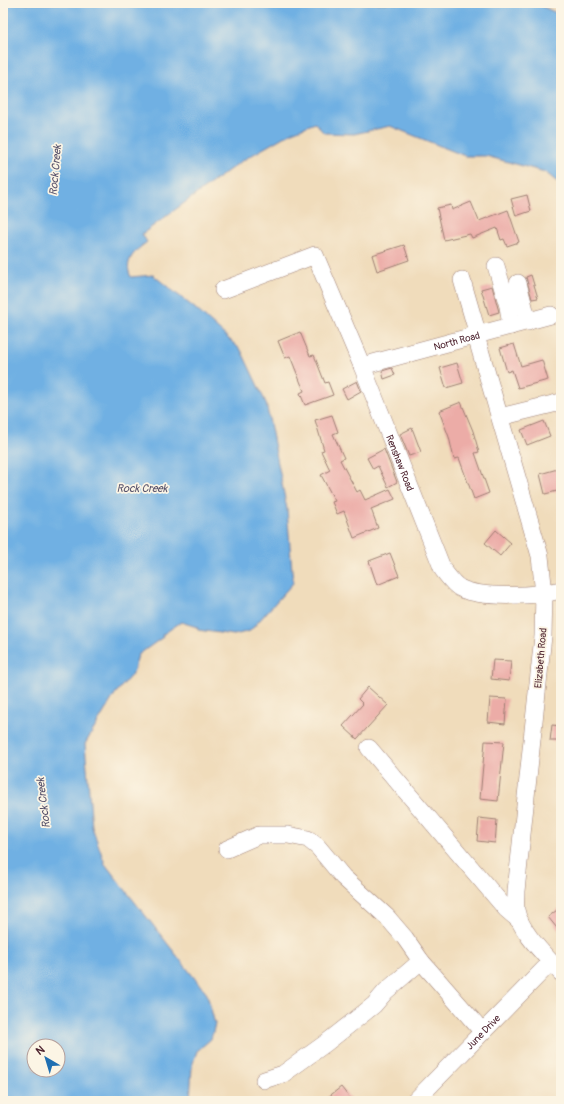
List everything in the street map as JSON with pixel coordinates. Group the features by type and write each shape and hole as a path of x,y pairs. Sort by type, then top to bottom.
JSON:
{"street":[{"name":"Renshaw Road","path":"223,290 314,255 362,366 443,570 458,587 482,594 544,594 561,590"},
{"path":"496,266 508,306 511,326"},
{"name":"Elizabeth Road","path":"462,280 540,556 544,594 543,636 516,891 516,909 520,921 556,968"},
{"path":"518,283 528,322"},
{"name":"North Road","path":"362,366 551,315"},
{"path":"500,417 561,402"},
{"path":"369,748 506,909 520,921"},
{"path":"227,849 259,835 288,835 308,839 318,847 343,877 387,917 405,938 421,961 482,1031"},
{"path":"264,1080 282,1074 326,1043 374,1005 386,991 421,961"},
{"name":"June Drive","path":"415,1101 482,1031 556,968"}],"water":[{"name":"Rock Creek","path":"3,3 535,3 561,15 561,185 545,172 486,156 465,156 390,126 354,134 324,133 315,123 292,132 240,162 142,234 147,242 138,249 129,261 128,266 131,277 153,275 197,310 241,350 266,403 287,509 293,583 250,631 234,635 198,630 197,627 181,622 162,635 163,637 138,655 133,673 115,694 85,744 92,827 105,864 207,994 215,1024 211,1039 197,1051 192,1066 190,1101 3,1100"}],"building":[{"path":"527,195 531,211 516,216 511,199"},
{"path":"471,202 479,221 508,210 519,242 507,246 504,239 501,240 497,228 472,238 470,234 444,240 437,208 451,205 452,210"},
{"path":"404,245 409,260 377,271 372,255"},
{"path":"531,275 538,298 532,299 526,277"},
{"path":"492,286 499,312 489,315 481,289"},
{"path":"300,332 310,356 314,355 325,383 328,382 333,395 305,405 300,393 304,391 290,356 285,358 278,341"},
{"path":"514,344 521,366 542,360 548,380 518,388 512,370 507,372 500,348"},
{"path":"457,363 463,383 446,388 440,368"},
{"path":"392,368 395,375 384,379 382,371"},
{"path":"357,381 361,391 347,399 342,389"},
{"path":"461,402 473,431 479,452 475,453 489,493 474,499 459,458 454,459 449,437 439,411"},
{"path":"332,415 338,432 333,434 344,458 340,460 357,492 360,490 365,500 390,489 395,499 371,509 378,528 354,538 344,511 337,514 332,502 335,501 321,475 330,470 321,451 324,450 315,420"},
{"path":"544,421 550,436 527,445 521,430"},
{"path":"412,428 421,452 409,456 400,434"},
{"path":"384,449 397,482 388,487 378,466 373,469 367,458"},
{"path":"561,468 561,490 545,494 540,474"},
{"path":"496,530 511,543 500,556 485,543"},
{"path":"390,553 399,576 377,585 369,561"},
{"path":"493,660 511,661 509,681 491,679"},
{"path":"368,687 388,705 357,739 343,726 363,704 358,699"},
{"path":"490,698 507,699 505,724 488,722"},
{"path":"552,725 561,726 561,741 550,741"},
{"path":"485,741 504,742 498,801 480,799"},
{"path":"479,818 497,820 495,843 477,841"},
{"path":"561,907 561,933 548,917"},
{"path":"341,1087 352,1101 323,1101"}]}
